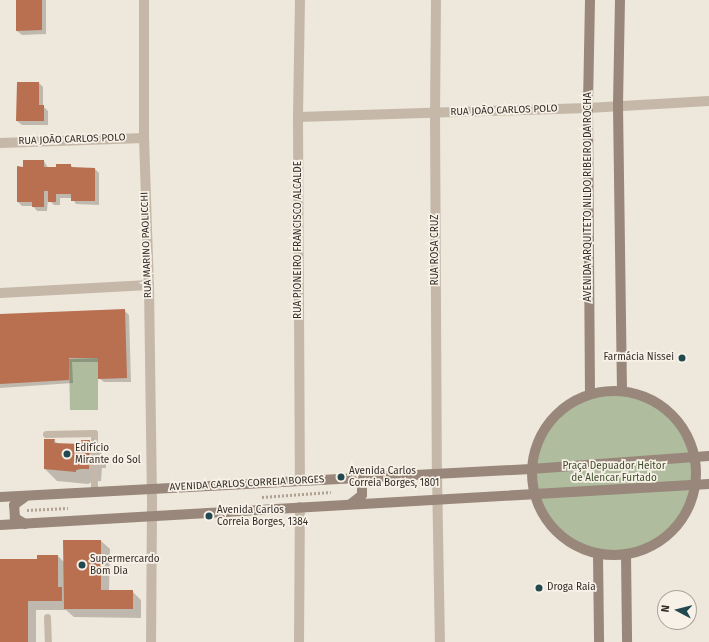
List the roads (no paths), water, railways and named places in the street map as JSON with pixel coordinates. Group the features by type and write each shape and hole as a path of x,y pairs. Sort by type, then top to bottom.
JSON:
{"main road":[{"name":"AVENIDA ARQUITETO NILDO RIBEIRO DA ROCHA","path":"590,0 588,108 590,394"},
{"path":"620,0 618,105 622,391"},
{"path":"611,390 622,391 649,398 663,407 678,421 687,435 694,457 695,485 691,501 682,517 668,535 644,550 626,554 598,554 579,548 560,535 551,526 540,510 535,494 531,469 535,449 547,425 556,414 570,403 590,394 611,390"},
{"name":"AVENIDA CARLOS CORREIA BORGES","path":"0,497 531,469 709,456"},
{"path":"350,478 362,484 362,497 351,504"},
{"path":"0,526 300,507 709,484"},
{"path":"25,524 15,518 14,505 27,496"},
{"path":"598,554 599,642"},
{"path":"626,554 627,642"}],"street":[{"name":"RUA MARINO PAOLICCHI","path":"144,0 144,138 149,285 152,489 151,642"},
{"name":"RUA PIONEIRO FRANCISCO ALCALDE","path":"300,0 298,117 300,481"},
{"name":"RUA ROSA CRUZ","path":"436,0 435,113 437,474 440,642"},
{"name":"RUA JOÃO CARLOS POLO","path":"298,117 588,108 618,105 709,101"},
{"name":"RUA JOÃO CARLOS POLO","path":"0,143 144,138"},
{"path":"0,293 149,285"},
{"path":"299,642 300,507"}],"lane":[{"path":"46,434 94,433 94,492"},
{"path":"47,617 48,642"}],"place":[{"name":"Farmácia Nissei","path":"682,358"},
{"name":"Edifício Mirante do Sol","path":"67,454"},
{"name":"Avenida Carlos Correia Borges, 1801","path":"341,477"},
{"name":"Avenida Carlos Correia Borges, 1384","path":"209,516"},
{"name":"Supermercardo Bom Dia","path":"82,565"},
{"name":"Droga Raia","path":"539,588"}],"park label":[{"name":"Praça Depuador Heitor de Alencar Furtado","path":"614,472"}]}
